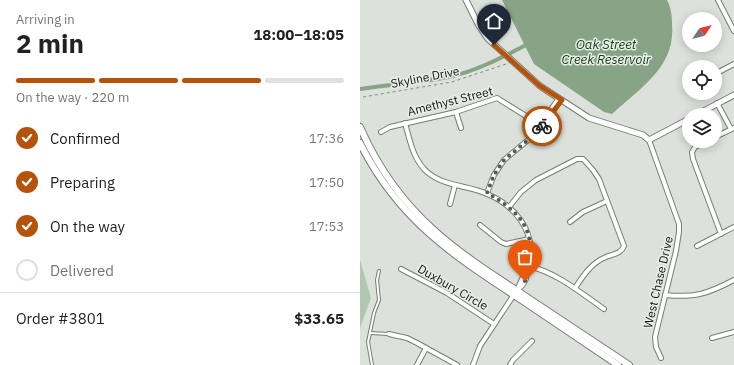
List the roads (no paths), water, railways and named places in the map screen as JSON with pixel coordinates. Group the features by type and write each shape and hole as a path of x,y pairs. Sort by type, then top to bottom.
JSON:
{"main road":[{"path":"360,128 369,148 383,171 402,198 422,219 441,236 515,292 618,365"},
{"path":"360,143 386,186 406,212 445,248 629,365"}],"street":[{"path":"466,0 482,32 513,63 540,86 589,118 643,135 649,140 682,123"},
{"path":"718,0 734,31"},
{"path":"722,70 734,64"},
{"path":"709,108 734,95"},
{"name":"Amethyst Street","path":"381,132 390,127 456,112 497,98 542,126"},
{"path":"487,193 494,175 504,160 533,136 554,110 560,99"},
{"path":"717,104 732,128 722,133"},
{"path":"456,112 461,128"},
{"path":"405,123 410,144 419,162 428,172 437,178 455,185 487,193 509,207 524,224 531,246 528,274 522,287 515,292 480,346 473,365"},
{"name":"West Chase Drive","path":"649,140 679,224 676,252 655,337 656,347 661,358"},
{"path":"694,148 692,152 693,159 721,234"},
{"path":"509,207 521,192 536,180 577,159 583,159 593,170 599,179 608,200 624,246 622,250 605,257 591,266 575,288"},
{"path":"450,204 455,185"},
{"path":"570,222 582,212 608,200"},
{"path":"480,225 501,242 506,244 529,239"},
{"path":"697,246 734,227"},
{"path":"528,266 548,272 575,288 604,309"},
{"name":"Duxbury Circle","path":"402,269 447,293 494,324"},
{"path":"665,295 694,296 711,292 734,280"},
{"path":"712,338 734,332"},
{"path":"389,334 407,338 457,365"},
{"path":"510,365 532,341"},
{"path":"417,365 426,348"}],"lane":[{"path":"372,365 368,342 374,313 379,300 377,280 379,271"},
{"path":"370,333 389,334"}],"water":[{"name":"Oak Street Creek Reservoir","path":"502,0 667,0 672,21 672,39 668,53 662,65 654,75 612,114 604,112 534,64"}],"waterway":[{"path":"360,89 426,81 458,75 490,63 530,43"}]}
